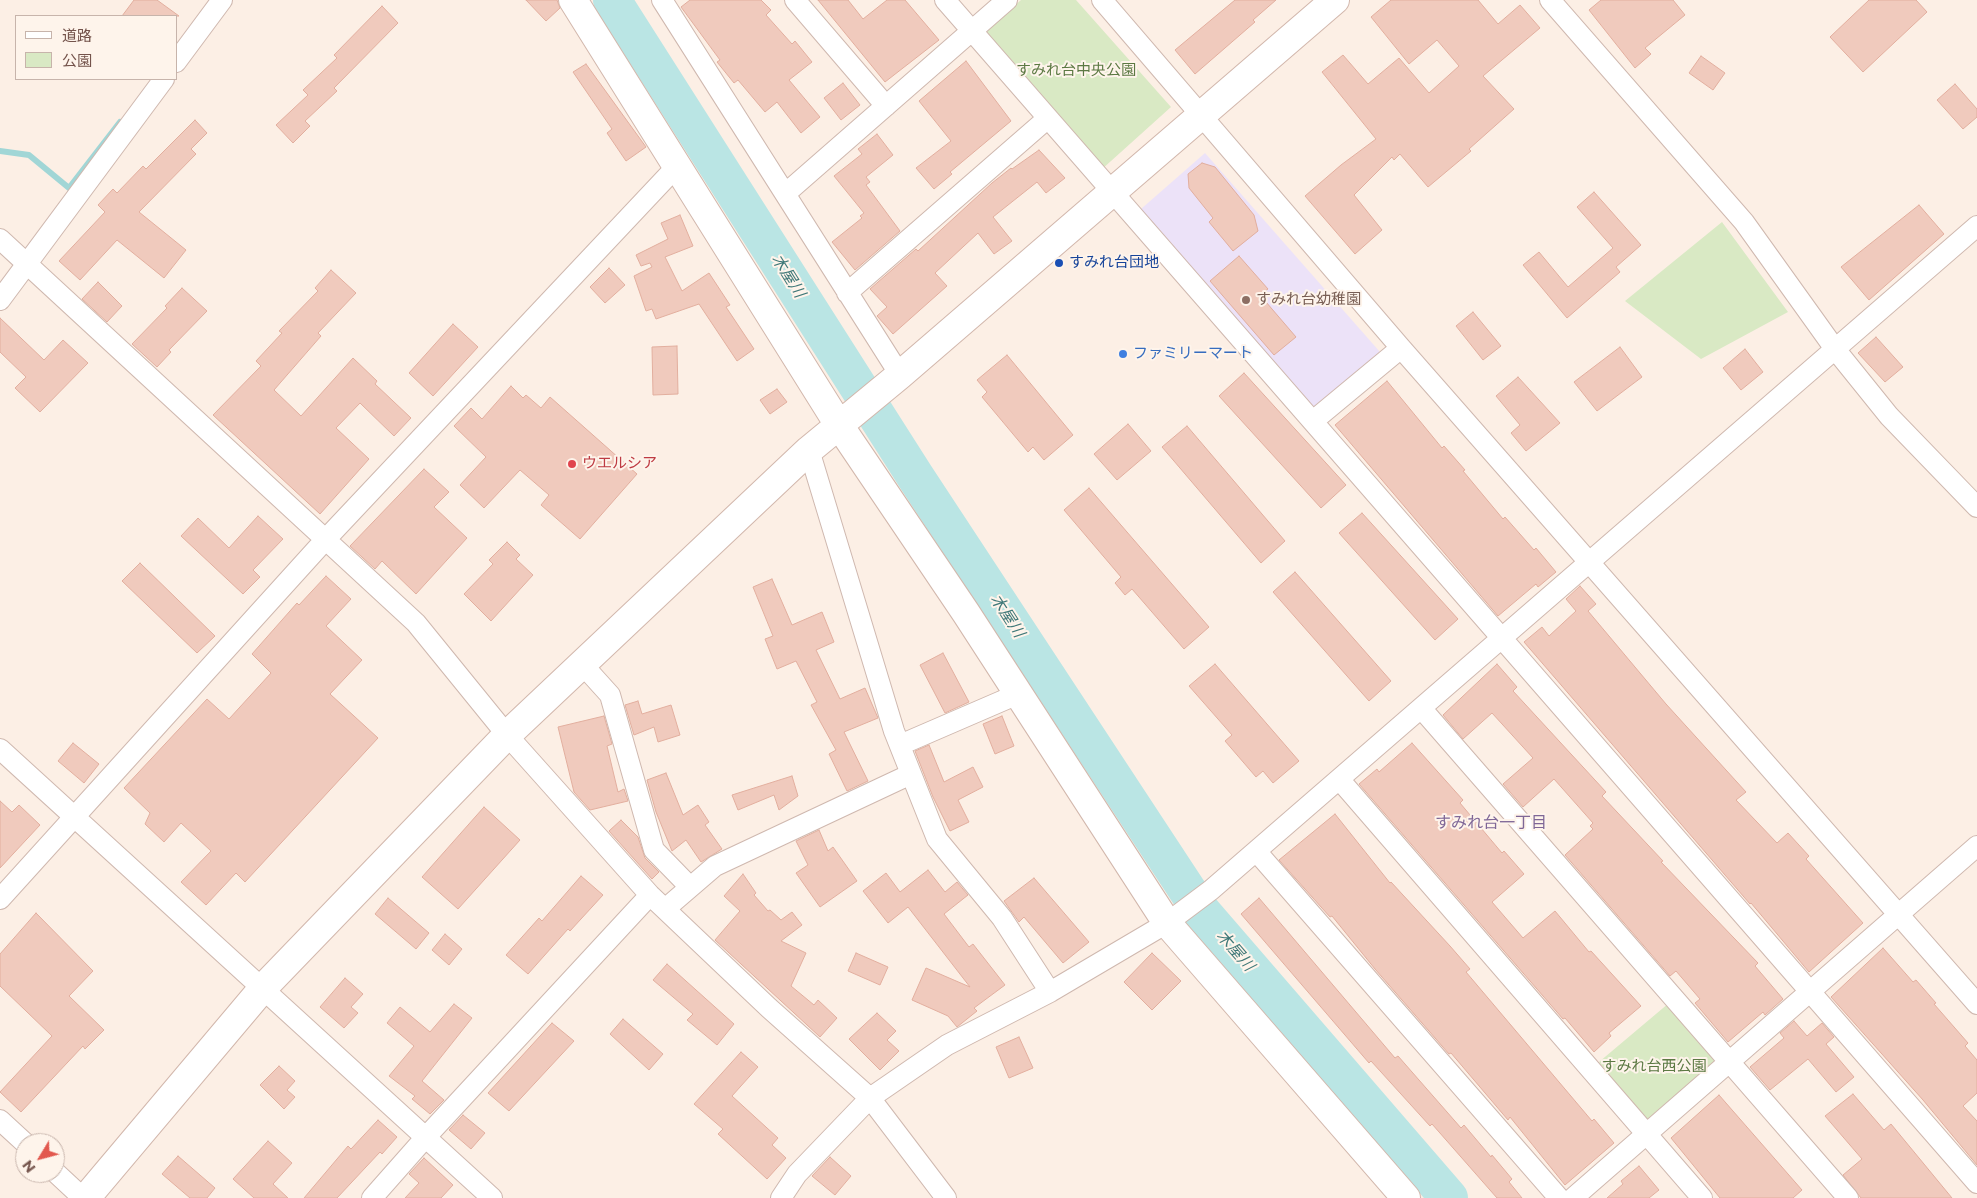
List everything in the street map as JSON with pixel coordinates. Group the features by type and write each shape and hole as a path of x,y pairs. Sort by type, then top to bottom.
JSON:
{"street":[{"path":"178,59 222,0"},
{"path":"574,0 678,165 845,420 1018,694 1167,923 1406,1198"},
{"path":"662,0 847,293 897,378"},
{"path":"945,0 1977,1182"},
{"path":"785,194 1007,0"},
{"path":"1102,0 1401,348 1977,1004"},
{"path":"65,1181 84,1198 263,988 507,735 809,450 897,378 1335,0"},
{"path":"1550,0 1744,222 1835,349 1889,416 1977,507"},
{"path":"798,1 886,106"},
{"path":"0,300 163,80"},
{"path":"847,293 1048,118"},
{"path":"0,899 325,540 678,165"},
{"path":"781,1198 797,1174 870,1098 946,1045 1050,992 1167,923 1212,890 1977,226"},
{"path":"0,239 416,623 507,735 650,895 870,1098 946,1198"},
{"path":"1313,421 1401,348"},
{"path":"809,450 900,745 937,839 1002,918 1050,992"},
{"path":"582,664 610,696 654,850 690,887"},
{"path":"900,745 1018,694"},
{"path":"1421,708 1848,1198"},
{"path":"0,748 492,1198"},
{"path":"665,909 715,866 911,774"},
{"path":"1339,780 1648,1133 1702,1198"},
{"path":"1573,1198 1977,846"},
{"path":"1256,851 1560,1198"},
{"path":"372,1198 425,1138 650,895"},
{"path":"0,1120 15,1134"}],"shaded area":[{"path":"1205,153 1380,352 1312,409 1141,209"}],"green space":[{"name":"すみれ台中央公園","path":"1021,0 1076,0 1171,107 1101,170 982,35"},
{"path":"1722,222 1788,312 1701,359 1625,301"},
{"name":"すみれ台西公園","path":"1669,1003 1720,1061 1649,1123 1599,1062"}],"building":[{"path":"134,0 157,0 178,15 123,15"},
{"path":"526,0 557,0 560,8 546,21"},
{"path":"690,0 761,0 771,10 766,15 792,44 795,41 812,62 789,80 820,117 801,133 777,102 765,112 738,80 734,83 717,62 720,60 681,7"},
{"path":"818,0 848,0 863,19 887,0 905,0 939,40 885,82"},
{"path":"1235,0 1276,0 1253,20 1255,22 1195,74 1175,50"},
{"path":"1391,0 1478,0 1498,24 1520,5 1540,28 1483,76 1514,109 1469,149 1471,151 1428,187 1400,154 1394,160 1392,157 1354,195 1382,230 1355,254 1305,196 1341,165 1376,139 1322,72 1343,55 1368,84 1399,58 1429,93 1459,66 1437,40 1409,64 1371,17"},
{"path":"1601,0 1673,0 1685,15 1645,48 1651,54 1635,68 1589,10"},
{"path":"1869,0 1916,0 1927,12 1863,72 1830,37"},
{"path":"382,6 398,23 334,88 337,91 305,121 310,126 293,143 276,125 308,95 303,90 337,58 334,55"},
{"path":"1701,56 1725,73 1713,90 1689,73"},
{"path":"966,61 1011,121 950,172 952,174 934,189 916,168 951,141 919,101"},
{"path":"586,64 646,147 626,161 607,133 612,129 573,72"},
{"path":"843,83 860,105 841,120 824,98"},
{"path":"1955,84 1977,109 1977,117 1963,129 1937,100"},
{"path":"195,120 207,133 191,149 196,154 139,212 186,250 164,278 117,240 80,280 59,261 105,212 98,205 113,189 117,193 143,166 146,169"},
{"path":"877,134 893,155 866,177 870,182 866,185 900,231 855,270 832,242 862,218 860,216 864,213 834,176 862,154 858,149"},
{"path":"1039,150 1065,178 1046,193 1037,182 993,217 1012,241 994,254 978,233 935,273 947,286 893,334 877,316 887,307 870,289 916,249 918,251 992,183"},
{"path":"1202,163 1215,167 1254,215 1258,231 1233,251 1209,222 1213,218 1189,188 1188,174"},
{"path":"1594,192 1641,245 1616,267 1620,272 1567,318 1523,265 1539,252 1568,287 1613,248 1577,207"},
{"path":"1919,205 1944,234 1869,300 1841,267"},
{"path":"680,215 693,246 665,257 682,291 709,273 730,305 726,307 754,349 737,361 699,304 656,319 652,309 646,311 634,276 652,267 650,263 641,266 636,255 668,239 661,223"},
{"path":"1239,256 1268,289 1260,295 1296,337 1274,355 1210,281"},
{"path":"609,268 625,285 605,303 590,287"},
{"path":"331,270 356,293 318,333 321,336 274,390 301,416 353,358 377,381 375,384 411,418 394,436 360,403 336,428 369,459 320,514 213,415 261,366 256,361 282,333 279,331 318,291 315,288"},
{"path":"98,282 122,306 107,322 82,299"},
{"path":"182,288 207,311 169,350 171,352 157,367 132,344 167,308 165,306"},
{"path":"1473,312 1501,346 1483,360 1456,326"},
{"path":"0,318 44,360 63,340 88,363 40,412 15,388 26,377 0,352"},
{"path":"453,324 478,347 433,396 409,373"},
{"path":"1876,337 1903,367 1885,382 1858,353"},
{"path":"677,346 678,394 653,395 652,347"},
{"path":"1620,347 1642,377 1597,411 1574,382"},
{"path":"1745,349 1763,372 1741,390 1723,368"},
{"path":"1007,355 1073,435 1044,460 1033,447 1028,452 982,397 987,392 977,380"},
{"path":"1244,373 1346,485 1321,508 1219,396"},
{"path":"1518,377 1560,423 1526,451 1511,433 1520,425 1496,396"},
{"path":"1387,381 1442,448 1444,446 1465,470 1463,471 1503,519 1505,517 1534,550 1536,548 1556,572 1538,587 1536,584 1498,616 1335,425"},
{"path":"511,386 523,398 526,395 541,408 550,397 637,474 580,539 541,505 549,495 520,470 484,508 460,485 486,457 454,426 471,408 482,419"},
{"path":"777,389 787,402 770,414 760,400"},
{"path":"1128,424 1151,451 1117,480 1094,454"},
{"path":"1187,426 1285,541 1261,563 1162,447"},
{"path":"424,469 449,492 434,507 467,538 416,594 382,561 375,569 350,546"},
{"path":"1089,488 1209,627 1184,649 1132,589 1125,595 1115,583 1121,577 1064,510"},
{"path":"1362,513 1458,619 1435,640 1339,533"},
{"path":"258,516 283,539 253,570 260,577 243,594 181,536 198,518 229,548"},
{"path":"507,542 520,555 516,559 533,575 491,621 464,594 493,564 489,560"},
{"path":"140,563 215,636 197,653 122,581"},
{"path":"1295,572 1391,681 1369,701 1273,592"},
{"path":"326,576 351,599 326,626 362,660 330,694 378,738 245,882 236,873 206,905 181,882 211,851 181,823 164,842 145,824 150,813 124,788 207,699 229,719 271,673 252,654 297,603 299,605"},
{"path":"772,579 792,625 822,612 834,642 816,650 840,699 865,688 878,718 844,732 868,781 847,791 829,754 836,750 811,705 817,702 796,661 777,669 765,639 773,636 753,587"},
{"path":"1580,586 1596,604 1588,611 1666,704 1746,792 1736,800 1777,843 1788,833 1809,856 1806,859 1863,923 1809,972 1524,642 1542,627 1549,636 1576,611 1566,599"},
{"path":"943,653 969,702 945,713 920,665"},
{"path":"1215,664 1299,761 1273,783 1263,771 1256,777 1225,741 1232,735 1189,686"},
{"path":"1497,664 1517,687 1513,691 1606,792 1602,796 1663,861 1661,862 1758,963 1755,966 1783,999 1765,1015 1763,1012 1728,1042 1695,1003 1700,999 1676,971 1670,976 1565,855 1593,829 1590,826 1593,823 1554,779 1523,807 1503,784 1533,758 1492,713 1463,739 1443,715"},
{"path":"638,701 642,714 671,705 680,735 658,742 654,727 634,735 625,705"},
{"path":"604,716 612,744 607,746 618,792 624,789 628,801 590,810 574,792 558,727"},
{"path":"1002,716 1014,746 995,754 983,724"},
{"path":"73,743 99,764 84,783 58,761"},
{"path":"1412,743 1463,800 1460,803 1502,853 1504,851 1524,874 1492,902 1523,938 1555,911 1589,952 1591,951 1641,1006 1609,1033 1611,1036 1594,1052 1565,1018 1563,1019 1359,784 1377,769 1379,772"},
{"path":"929,745 944,782 973,767 983,787 958,800 969,822 950,831 933,797 915,751"},
{"path":"666,773 683,815 698,805 709,822 705,825 722,849 701,862 686,840 672,851 656,812 647,780"},
{"path":"792,776 798,796 779,810 774,795 738,810 732,795"},
{"path":"0,801 12,812 19,805 40,825 0,868"},
{"path":"484,807 520,840 458,909 422,877"},
{"path":"1335,814 1390,883 1470,969 1466,972 1592,1121 1594,1119 1614,1143 1565,1185 1510,1117 1508,1120 1451,1053 1449,1054 1375,969 1332,916 1330,917 1279,860"},
{"path":"621,820 638,837 645,858 659,872 652,879 609,831"},
{"path":"819,830 828,851 833,847 857,881 820,907 796,873 808,865 796,841"},
{"path":"928,870 945,892 957,882 968,895 944,914 969,947 973,944 1005,985 974,1008 977,1011 957,1027 948,1016 912,1000 926,968 970,987 908,907 888,923 863,891 886,873 900,892"},
{"path":"743,874 756,893 754,895 768,911 770,910 781,920 792,912 802,925 781,941 806,953 791,986 814,1005 818,1000 837,1018 820,1037 715,940 740,911 724,896"},
{"path":"581,876 603,895 570,931 568,929 528,974 506,955 539,918 542,921"},
{"path":"1034,878 1089,942 1063,963 1024,917 1019,922 1004,901"},
{"path":"388,898 429,933 416,949 375,914"},
{"path":"1259,898 1395,1058 1398,1056 1461,1128 1464,1125 1491,1157 1492,1155 1512,1179 1509,1182 1522,1198 1497,1198 1432,1124 1430,1126 1371,1061 1369,1063 1241,914"},
{"path":"36,913 93,971 69,996 104,1030 85,1049 83,1046 21,1112 0,1092 52,1036 0,986 0,954"},
{"path":"445,934 462,949 449,965 432,950"},
{"path":"1883,948 1913,982 1916,980 1936,1003 1934,1004 1968,1043 1965,1046 1977,1060 1977,1093 1963,1106 1977,1121 1977,1165 1923,1100 1831,997"},
{"path":"856,953 888,967 880,985 848,971"},
{"path":"1152,953 1181,981 1152,1010 1124,982"},
{"path":"667,964 734,1024 717,1045 687,1020 693,1014 653,980"},
{"path":"345,978 363,994 351,1007 358,1013 344,1028 320,1007"},
{"path":"454,1004 472,1018 422,1081 444,1100 430,1114 412,1099 415,1096 389,1076 414,1046 387,1023 400,1007 430,1032"},
{"path":"877,1013 896,1031 887,1040 899,1051 880,1070 849,1039"},
{"path":"623,1019 663,1054 649,1070 610,1034"},
{"path":"1794,1021 1807,1036 1822,1023 1834,1037 1826,1044 1854,1077 1836,1092 1808,1059 1770,1090 1750,1067 1784,1038 1780,1033"},
{"path":"552,1023 574,1041 509,1111 488,1093"},
{"path":"1019,1037 1033,1068 1009,1078 996,1047"},
{"path":"741,1052 758,1067 732,1096 778,1138 772,1145 786,1158 767,1179 718,1134 723,1129 694,1104"},
{"path":"279,1066 295,1081 287,1090 295,1097 284,1109 260,1085"},
{"path":"1853,1094 1884,1130 1891,1124 1952,1198 1861,1198 1843,1175 1862,1159 1825,1116"},
{"path":"1719,1095 1802,1190 1793,1198 1720,1198 1671,1138"},
{"path":"463,1115 485,1133 471,1149 449,1130"},
{"path":"378,1120 397,1137 382,1154 380,1152 337,1198 304,1198 348,1146 351,1149"},
{"path":"268,1141 292,1163 273,1184 288,1198 254,1198 233,1179"},
{"path":"178,1156 215,1188 207,1198 190,1198 162,1174"},
{"path":"830,1157 851,1176 835,1195 812,1176"},
{"path":"424,1158 453,1185 441,1198 405,1198 419,1183 409,1174"},
{"path":"1639,1166 1659,1190 1649,1198 1607,1198 1623,1184 1621,1181"}],"waterway":[{"name":"木屋川","path":"612,0 915,476 1201,911 1449,1198"},
{"path":"0,151 29,155 69,188 120,122"}],"place":[{"name":"すみれ台団地","path":"1059,263"},
{"name":"すみれ台幼稚園","path":"1246,300"},
{"name":"ファミリーマート","path":"1123,354"},
{"name":"ウエルシア","path":"572,464"}],"district":[{"name":"すみれ台一丁目","path":"1491,823"}]}
